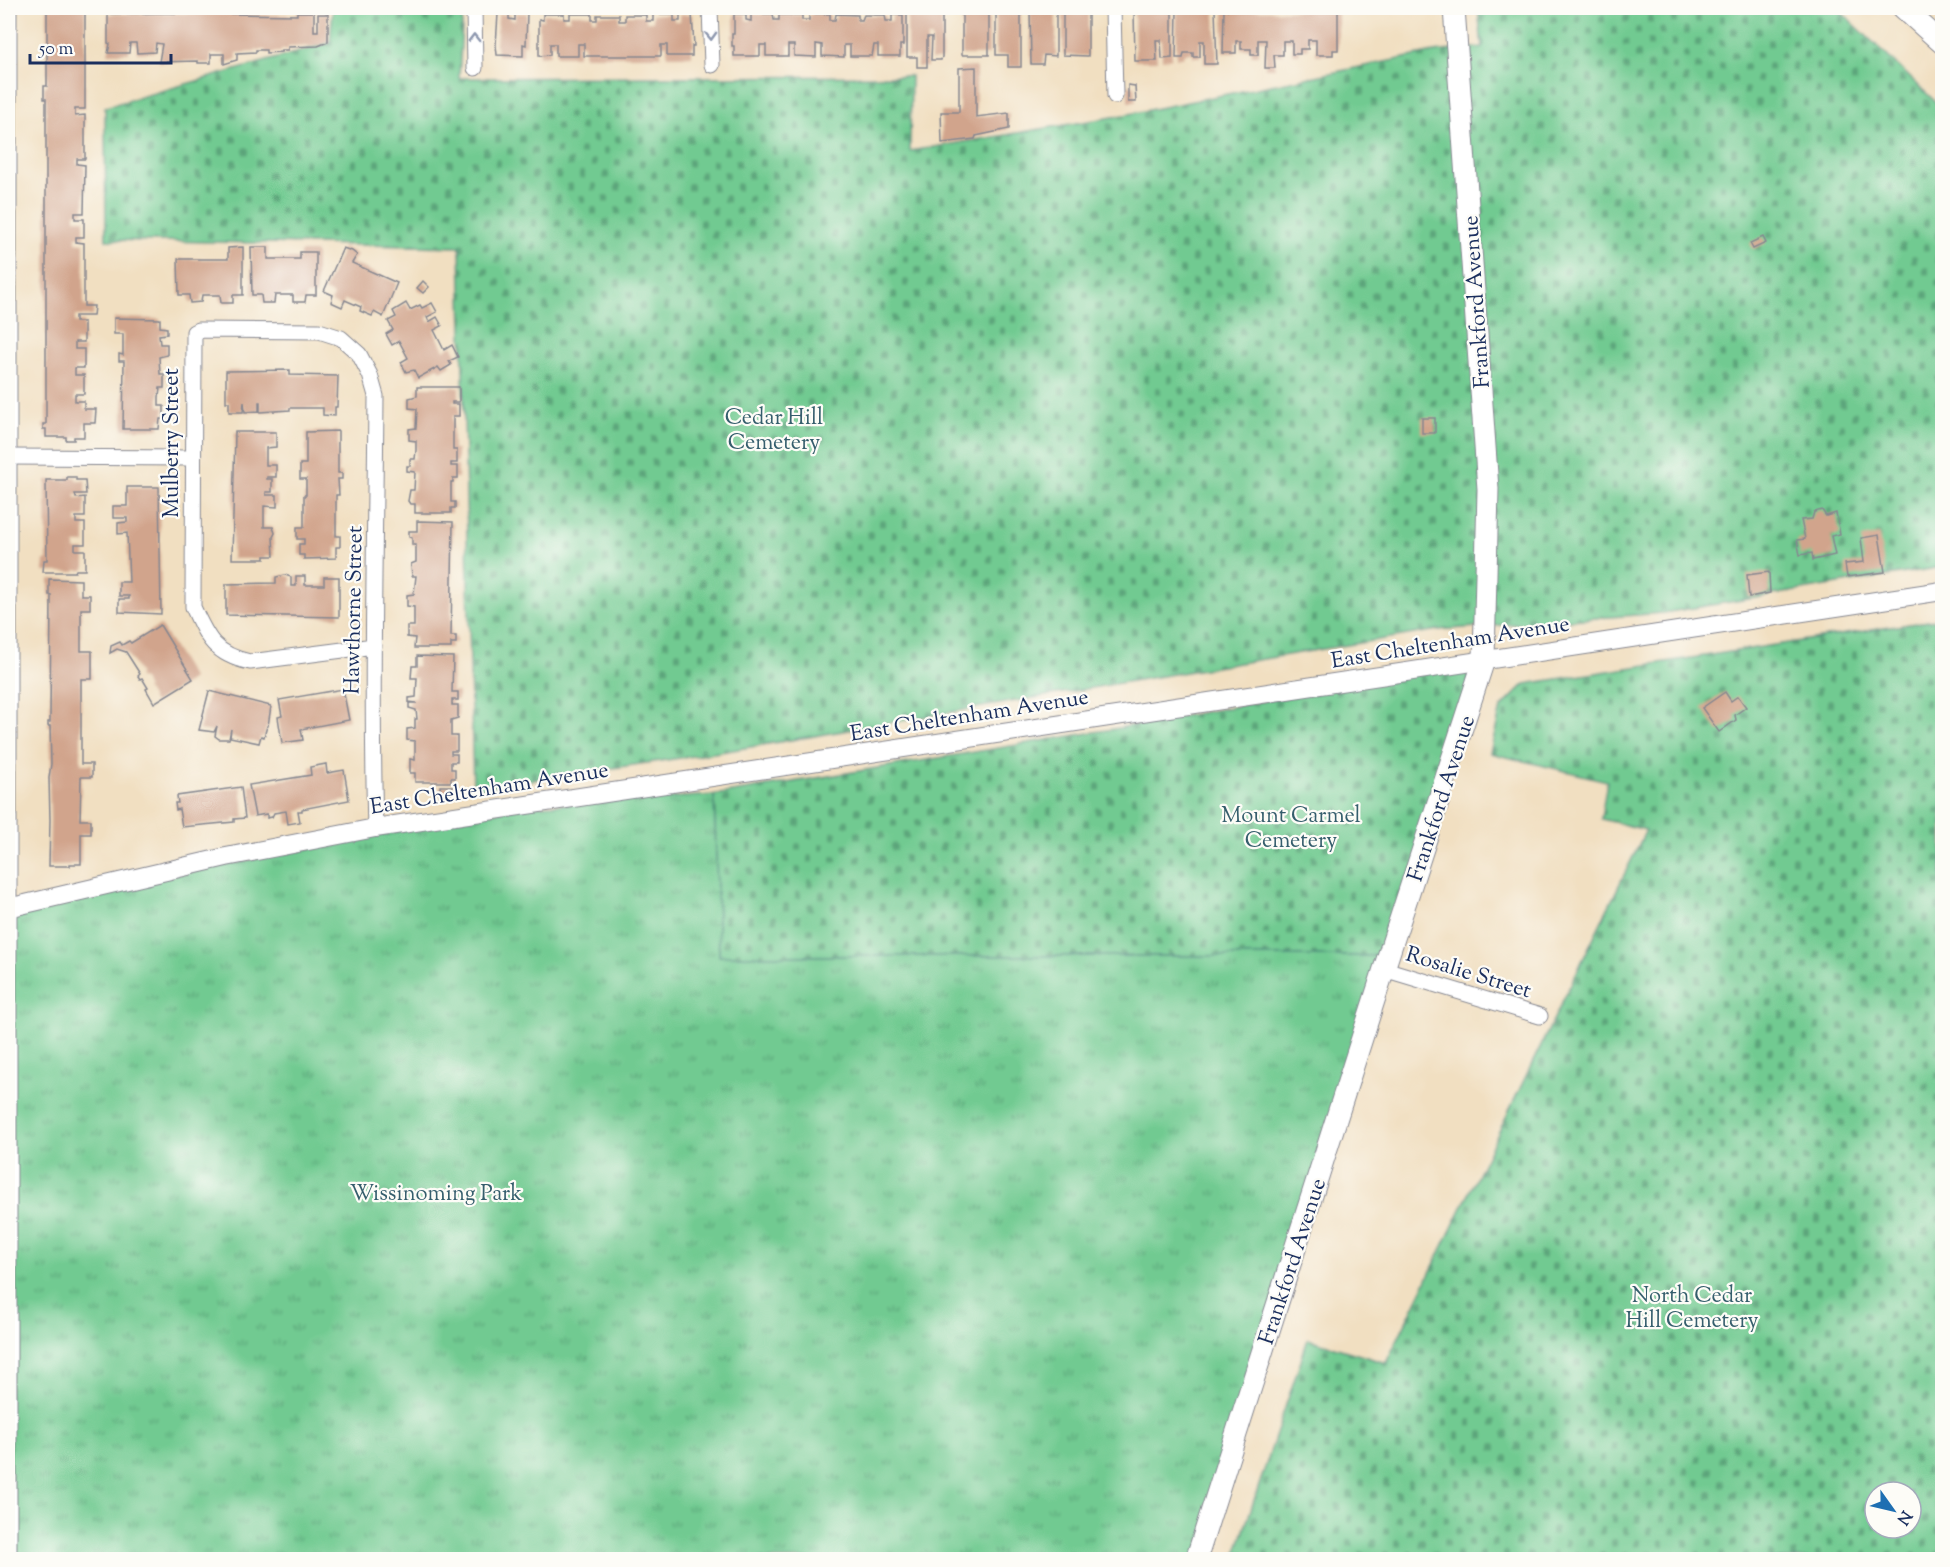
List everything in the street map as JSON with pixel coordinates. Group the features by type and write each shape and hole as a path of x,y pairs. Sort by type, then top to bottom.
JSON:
{"main road":[{"name":"Frankford Avenue","path":"1196,1560 1484,660 1488,489 1454,8"},
{"path":"1903,8 1942,43"}],"street":[{"path":"9,8 9,1560"},
{"path":"474,8 475,68"},
{"path":"710,8 712,64"},
{"path":"1113,8 1115,96"},
{"name":"Hawthorne Street","path":"237,332 319,331 341,338 359,354 370,375 375,392 373,745 375,828"},
{"name":"Mulberry Street","path":"237,332 194,332 193,597 194,607 202,627 219,651 234,659 250,662 374,646"},
{"path":"8,457 193,458"},
{"name":"East Cheltenham Avenue","path":"9,907 226,857 375,828 1942,591"},
{"name":"Rosalie Street","path":"1384,969 1540,1016"}],"green space":[{"name":"Cedar Hill Cemetery","path":"333,8 463,8 459,78 911,76 910,151 1119,116 1434,52 1482,47 1478,8 1837,8 1942,108 1942,567 1663,613 1438,630 727,751 473,789 460,247 106,240 105,107 330,43"},
{"name":"North Cedar Hill Cemetery","path":"1942,619 1942,1559 1234,1560 1308,1339 1386,1363 1646,830 1601,819 1607,781 1490,753 1501,708 1525,684"},
{"name":"Mount Carmel Cemetery","path":"1484,660 1388,956 719,956 714,795 1119,728"},
{"name":"Wissinoming Park","path":"714,795 719,956 1388,956 1196,1559 9,1560 10,907 520,807"}],"building":[{"path":"47,8 85,8 85,109 75,109 75,116 85,115 85,159 77,159 77,164 85,165 84,213 75,213 75,219 84,219 84,237 76,237 76,242 84,243 84,306 94,306 93,316 75,316 75,322 84,322 84,342 75,342 75,349 84,349 84,368 75,368 75,375 84,375 84,394 75,394 75,401 84,401 84,409 96,409 95,423 84,423 84,437 74,437 74,440 66,440 66,437 46,437 46,429 43,429 43,424 46,424 46,99 44,99 44,86 47,86"},
{"path":"917,8 942,9 942,57 941,60 931,60 932,37 927,37 927,67 917,67 917,57 907,57 907,10 917,10"},
{"path":"962,9 989,9 989,55 962,55"},
{"path":"1030,9 1056,9 1056,56 1044,55 1043,64 1031,64"},
{"path":"1063,9 1088,10 1088,56 1063,55"},
{"path":"1134,10 1172,10 1172,58 1162,59 1161,40 1156,40 1157,61 1135,61"},
{"path":"1177,10 1215,10 1217,64 1204,64 1204,41 1200,41 1200,57 1193,57 1193,53 1184,53 1183,58 1176,58"},
{"path":"1224,10 1338,11 1338,50 1333,50 1333,55 1316,55 1316,40 1308,40 1308,49 1300,49 1300,54 1292,54 1292,41 1283,41 1283,55 1274,55 1275,68 1265,68 1266,40 1258,40 1258,55 1251,55 1251,49 1241,49 1241,41 1236,41 1236,53 1223,53"},
{"path":"996,11 1021,11 1021,67 1008,67 1008,55 996,55"},
{"path":"297,12 314,12 314,31 318,31 318,14 328,14 328,42 318,46 288,47 288,50 281,50 281,52 266,53 266,50 256,50 256,52 237,53 237,60 224,64 224,54 211,54 211,63 159,62 162,44 156,43 155,52 137,53 136,43 130,43 129,53 108,53 110,44 108,43 108,14 297,15"},
{"path":"515,13 527,13 526,45 523,44 523,56 497,55 498,14 509,14 509,19 515,20"},
{"path":"543,14 564,14 564,19 570,19 570,14 592,14 592,20 597,20 597,15 619,15 619,21 625,21 625,15 646,15 646,21 653,21 653,14 674,14 674,21 680,21 680,14 692,14 694,46 692,46 692,56 667,56 667,45 661,45 661,56 584,56 584,44 578,44 578,56 556,56 556,44 550,44 550,55 539,56 539,19 543,20"},
{"path":"734,14 746,14 746,20 751,21 751,14 773,14 774,20 779,20 779,15 802,15 802,20 809,20 809,14 830,14 830,20 835,20 836,14 858,15 858,20 862,20 864,15 885,15 886,21 892,21 892,15 903,15 903,45 900,45 900,56 878,56 878,45 874,45 872,56 850,56 850,45 844,45 844,57 822,56 822,45 816,44 816,57 794,56 794,45 788,45 788,56 766,56 766,45 760,45 760,56 734,56 732,34 734,34"},
{"path":"976,67 976,117 1009,113 1009,129 976,136 975,139 942,143 941,112 959,112 959,68"},
{"path":"1128,85 1135,86 1136,102 1128,102"},
{"path":"1763,237 1766,243 1753,249 1750,243"},
{"path":"243,247 243,295 233,295 233,303 221,303 220,295 202,295 201,302 190,303 189,295 179,295 178,259 228,259 228,248"},
{"path":"251,247 268,247 268,259 300,259 300,252 316,252 316,295 306,295 305,302 293,302 293,295 275,295 274,303 262,303 261,295 252,295"},
{"path":"343,248 357,255 352,263 397,283 383,317 374,312 372,316 360,311 361,307 345,300 342,307 331,302 333,295 324,291"},
{"path":"423,281 429,287 423,293 417,288"},
{"path":"406,303 410,310 432,303 437,312 427,317 429,322 437,317 442,326 434,330 444,350 452,345 458,357 449,361 451,365 441,371 438,367 418,378 414,370 406,372 401,362 408,358 399,341 392,345 386,334 393,330 388,321 396,317 393,311"},
{"path":"114,318 160,319 160,327 167,328 167,334 159,335 160,344 167,344 167,355 159,357 160,374 164,374 164,388 160,388 159,406 164,406 164,419 160,419 159,429 123,429 124,361 119,361 119,354 123,355 123,334 114,334"},
{"path":"290,370 290,375 338,376 335,416 323,415 323,408 290,408 290,410 260,412 260,402 259,411 245,412 244,402 243,412 229,412 229,402 226,402 226,371"},
{"path":"417,387 459,387 459,402 452,402 452,404 459,404 459,416 453,416 453,450 457,450 457,463 451,463 451,466 458,466 458,478 453,478 451,482 451,502 455,502 455,508 451,508 451,513 415,513 415,504 410,504 408,501 410,490 414,490 415,472 407,471 407,466 410,466 410,459 415,459 416,450 416,441 409,440 409,429 416,428 417,409 409,408 409,398 417,396"},
{"path":"1422,418 1435,418 1435,433 1422,433"},
{"path":"338,431 338,473 342,473 342,479 338,479 339,495 336,495 336,536 340,536 340,547 336,547 336,558 304,559 304,555 299,555 299,544 304,544 304,539 297,539 297,527 304,527 306,479 300,479 300,464 306,464 306,432"},
{"path":"235,432 276,432 276,447 266,448 266,465 276,465 276,477 267,477 267,479 272,479 272,492 266,492 266,495 277,495 277,507 264,506 264,527 273,527 275,533 273,537 274,556 265,556 265,559 232,559"},
{"path":"67,477 85,480 86,494 75,494 76,498 85,497 85,517 76,517 76,523 85,523 85,544 75,544 75,550 85,550 85,570 43,572 44,560 47,560 46,480 67,480"},
{"path":"127,487 159,487 161,614 119,612 119,599 129,599 129,596 119,596 119,582 129,582 127,533 118,534 118,523 127,522 127,518 113,518 113,506 127,506"},
{"path":"1822,510 1826,516 1836,513 1840,534 1831,536 1835,555 1813,560 1812,553 1800,555 1797,540 1805,539 1801,520 1812,519 1814,512"},
{"path":"417,521 453,522 451,636 456,636 456,643 451,643 451,648 414,648 415,638 407,637 407,626 414,626 414,607 407,606 407,595 414,594 416,576 412,576 411,564 416,562 416,545 412,545 409,531 417,531"},
{"path":"1879,535 1885,572 1847,577 1845,564 1864,562 1861,538"},
{"path":"1769,572 1770,593 1749,597 1747,575"},
{"path":"285,575 291,577 291,586 296,586 296,576 305,576 305,585 324,585 324,577 339,577 339,617 226,615 226,584 276,583 276,577"},
{"path":"49,579 81,580 81,595 90,595 90,609 81,609 81,651 92,651 92,679 81,679 81,764 92,764 92,777 81,777 80,820 91,820 91,834 81,834 81,864 70,864 70,866 49,866 51,764 48,722 50,722 51,595 49,595"},
{"path":"160,625 193,679 154,703 146,689 148,688 138,676 140,674 126,652 117,649 110,653 111,646 120,642 122,645 129,641 131,643"},
{"path":"417,656 453,657 452,692 458,692 458,700 452,700 452,705 458,705 458,718 451,720 451,736 457,736 457,751 451,751 451,754 457,754 457,762 451,762 451,769 455,769 455,778 451,778 451,782 415,782 415,773 410,773 410,759 415,760 415,741 407,740 407,729 415,728 415,719 417,719 416,710 409,708 409,703 417,703 409,702 409,698 416,697 417,678 411,678 412,666 417,666"},
{"path":"343,689 349,720 301,729 303,740 282,743 278,717 282,716 279,700"},
{"path":"209,691 271,706 268,726 259,743 230,737 231,729 229,739 219,739 215,736 217,726 214,732 199,730"},
{"path":"1725,692 1731,701 1738,696 1746,707 1735,715 1736,720 1719,732 1702,708"},
{"path":"326,764 327,773 344,770 349,800 302,809 298,811 300,822 288,824 286,811 274,813 272,817 267,818 267,814 255,816 249,785 311,775 310,767"},
{"path":"440,786 452,786 452,796 440,796"},
{"path":"241,787 245,818 234,819 234,822 182,827 179,809 176,810 177,796"}]}
